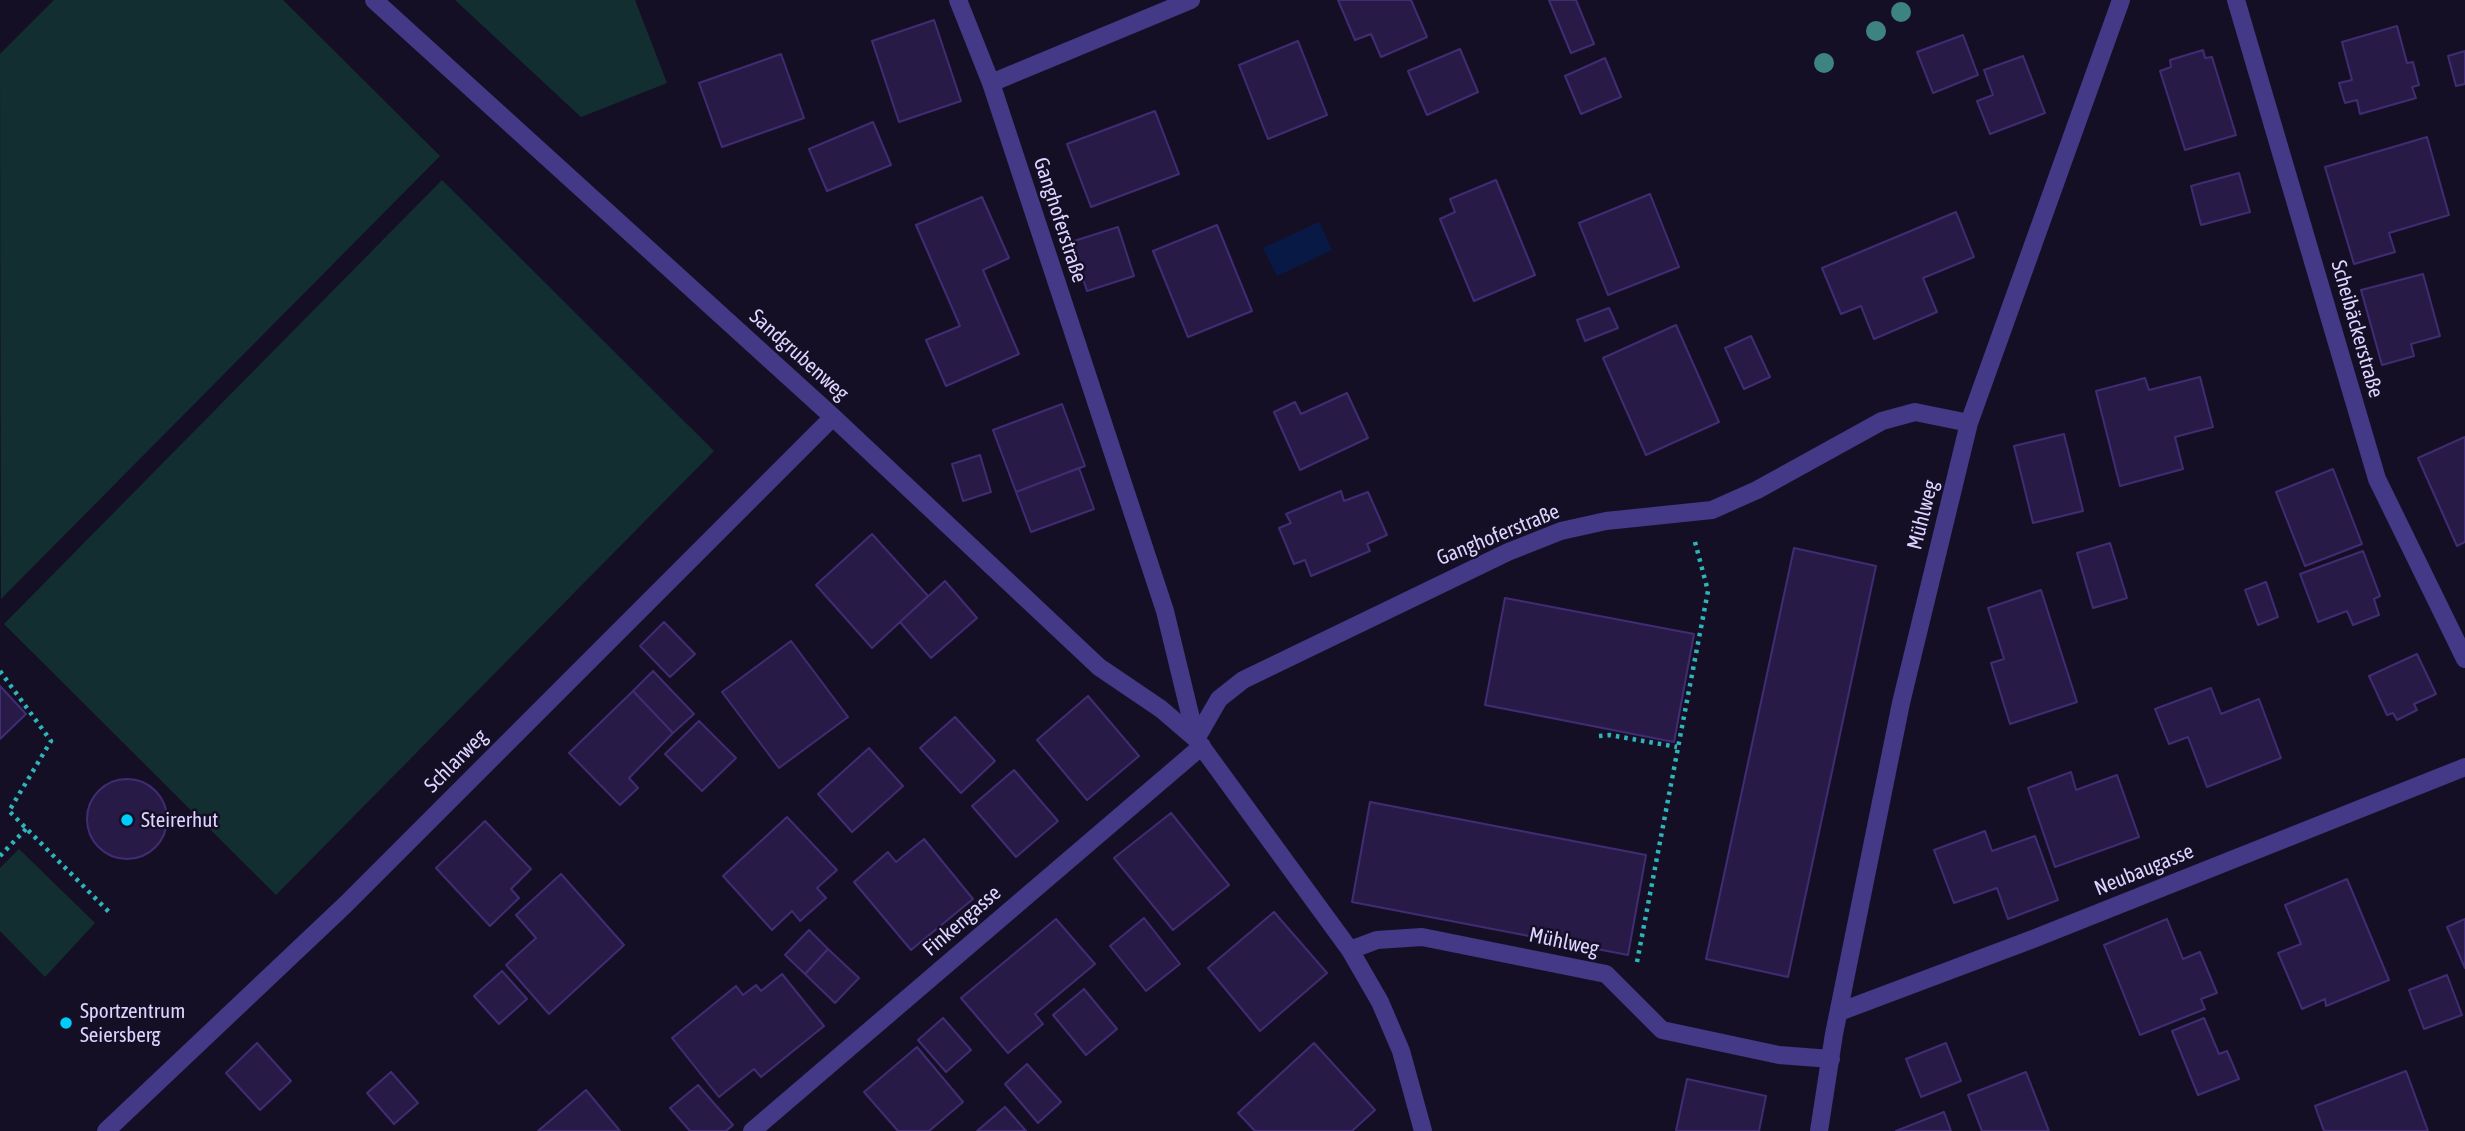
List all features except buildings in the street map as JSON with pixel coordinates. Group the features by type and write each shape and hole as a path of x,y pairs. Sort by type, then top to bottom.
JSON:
{"street":[{"name":"Sandgrubenweg","path":"374,0 833,417 1099,667 1161,709 1199,743"},
{"name":"Ganghoferstraße","path":"958,0 991,83 1165,611 1199,743 1350,950 1380,1002 1401,1051 1423,1131"},
{"path":"991,83 1191,0"},
{"name":"Mühlweg","path":"1819,1131 1839,1012 1900,703 1969,423 2121,0"},
{"name":"Scheibäckerstraße","path":"2236,0 2377,479 2465,659"},
{"name":"Ganghoferstraße","path":"1199,743 1219,699 1243,680 1508,552 1572,528 1606,521 1712,510 1757,490 1882,421 1916,412 1969,423"},
{"name":"Schlarweg","path":"106,1131 345,905 833,417"},
{"name":"Finkengasse","path":"752,1131 1199,743"},
{"name":"Neubaugasse","path":"1839,1012 2033,939 2465,767"},
{"name":"Mühlweg","path":"1350,950 1377,940 1422,937 1606,974 1662,1030 1779,1055 1831,1059"}],"path":[{"path":"1627,995 1635,976 1708,591 1687,514"},
{"path":"0,671 51,741 9,811 109,912"},
{"path":"1599,736 1610,735 1677,747"},
{"path":"0,856 26,829"}],"green space":[{"path":"54,0 283,0 440,156 1,599 0,54"},
{"path":"455,0 635,0 667,83 581,117"},
{"path":"442,180 714,451 276,895 4,624"},
{"path":"19,849 95,923 45,977 0,931 0,868"}],"water":[{"path":"1319,222 1332,250 1277,276 1263,248"}],"place":[{"name":"Steirerhut","path":"127,820"},
{"name":"Sportzentrum Seiersberg","path":"66,1023"}]}
